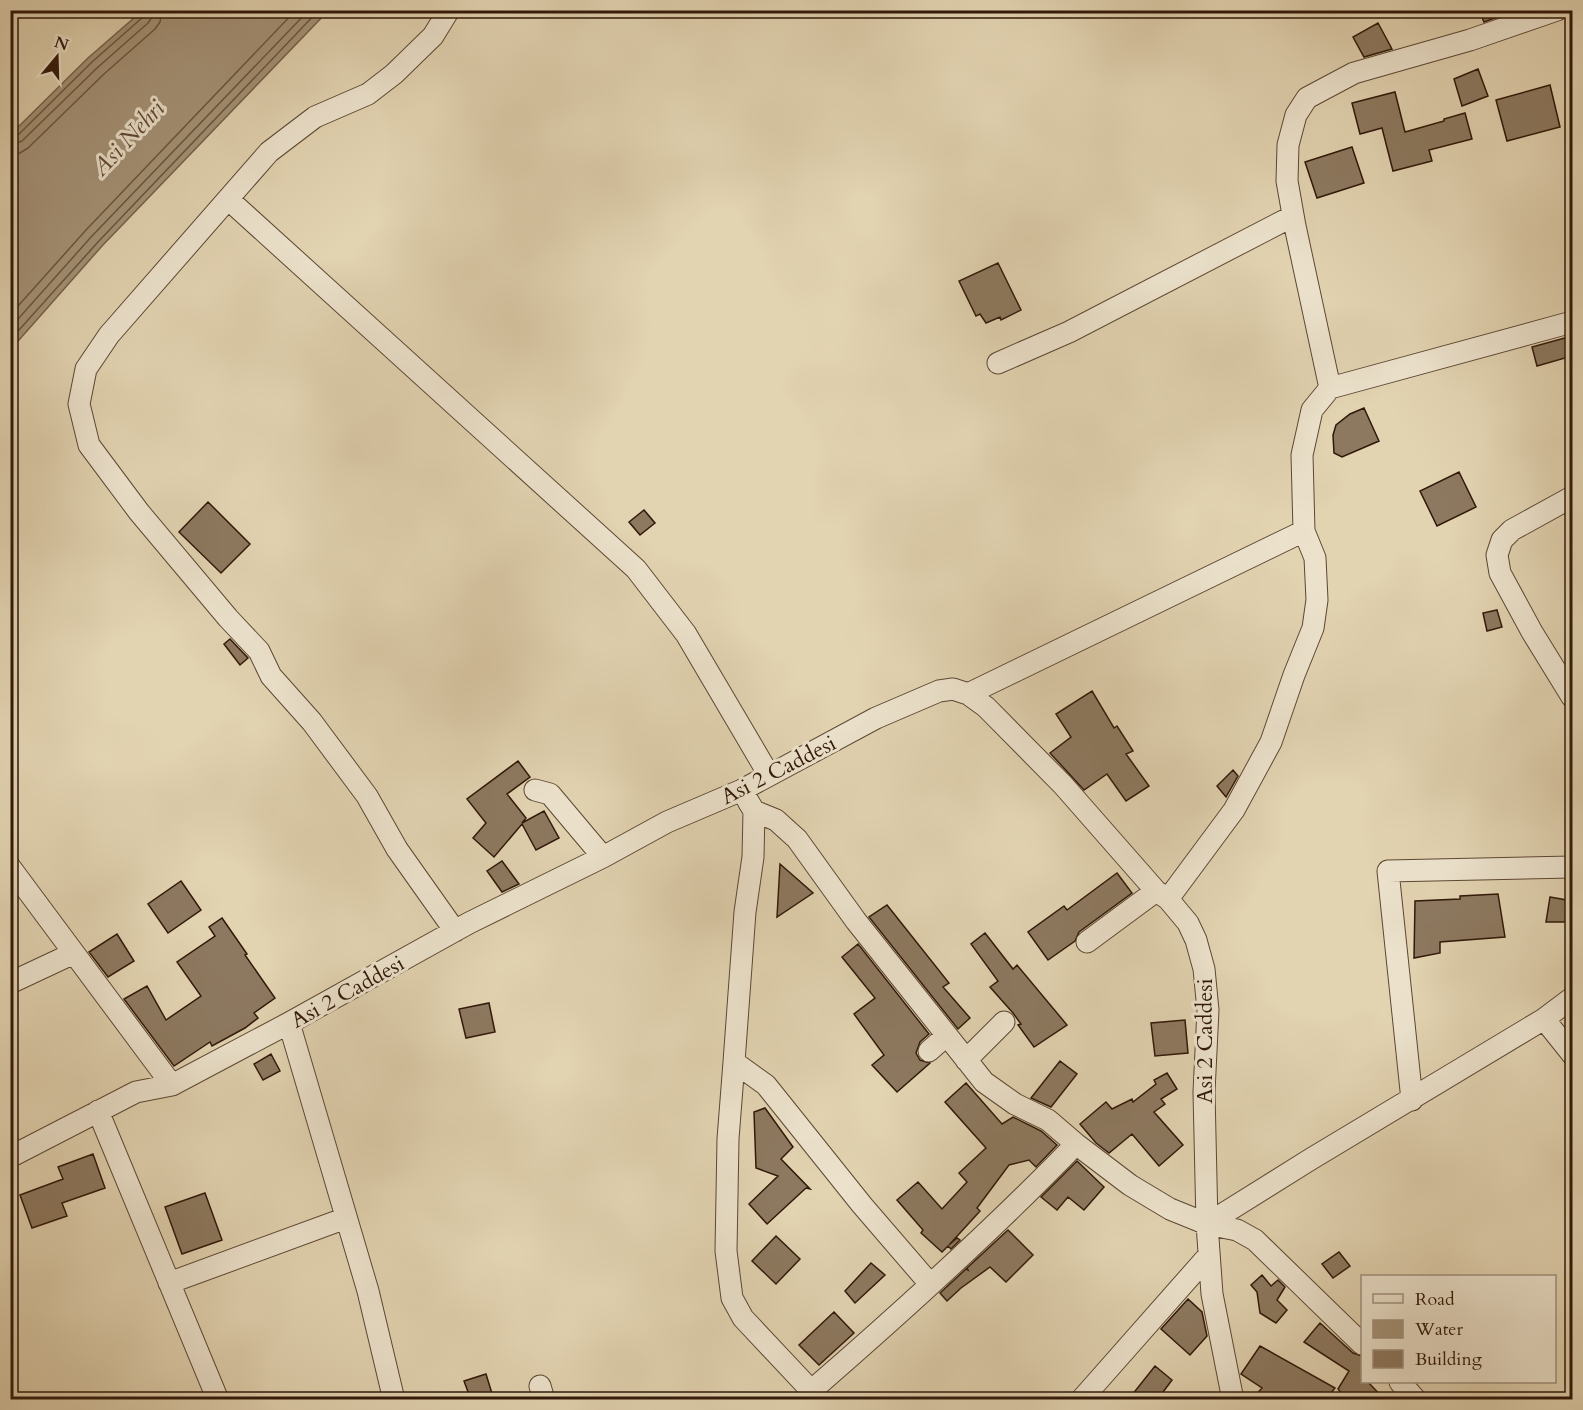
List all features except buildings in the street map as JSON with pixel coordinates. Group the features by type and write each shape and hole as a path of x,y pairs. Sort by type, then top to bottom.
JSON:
{"street":[{"path":"449,10 433,36 394,74 368,94 315,117 269,152 109,335 86,369 79,404 89,445 140,513 228,618 260,651 271,676 312,722 367,796 397,849 455,931"},
{"path":"1330,388 1287,181 1288,145 1296,115 1307,98 1354,73 1470,40 1557,10"},
{"path":"228,199 636,569 686,634 769,775"},
{"path":"998,363 1069,332 1293,216"},
{"path":"1087,942 1162,895 1234,810 1266,752 1313,628 1317,600 1315,558 1304,531 1302,455 1312,410 1330,388 1572,322"},
{"path":"1572,497 1512,530 1502,540 1497,555 1500,573 1532,632 1572,697"},
{"path":"969,694 1304,531"},
{"name":"Asi 2 Caddesi","path":"10,1157 136,1092 171,1085 455,931 603,857 667,822 742,790 876,718 939,691 953,689 969,694 986,707 1063,786 1188,923 1196,940 1204,969 1208,1010 1203,1092 1207,1224 1212,1294 1233,1400"},
{"path":"535,790 550,794 603,857"},
{"path":"742,790 754,811 753,856 745,912 728,1139 726,1251 732,1298 743,1318 816,1395 873,1338 1019,1202 1076,1144"},
{"path":"754,811 776,820 797,839 856,921 984,1082 1015,1104 1048,1120 1130,1185 1170,1209 1207,1224 1237,1230 1255,1240 1361,1343"},
{"path":"10,867 171,1085"},
{"path":"1413,1100 1388,872 1572,867"},
{"path":"10,983 74,952"},
{"path":"1207,1224 1544,1019 1572,998"},
{"path":"1544,1019 1572,1054"},
{"path":"966,1060 1004,1022"},
{"path":"289,1023 368,1291 394,1400"},
{"path":"929,1051 946,1036"},
{"path":"734,1062 766,1085 862,1205 930,1284"},
{"path":"98,1111 218,1400"},
{"path":"170,1283 346,1218"},
{"path":"1081,1400 1209,1255"},
{"path":"1401,1383 1416,1400"}],"water":[{"name":"Asi Nehri","path":"142,11 328,11 102,246 11,349 11,134 88,58"}]}
